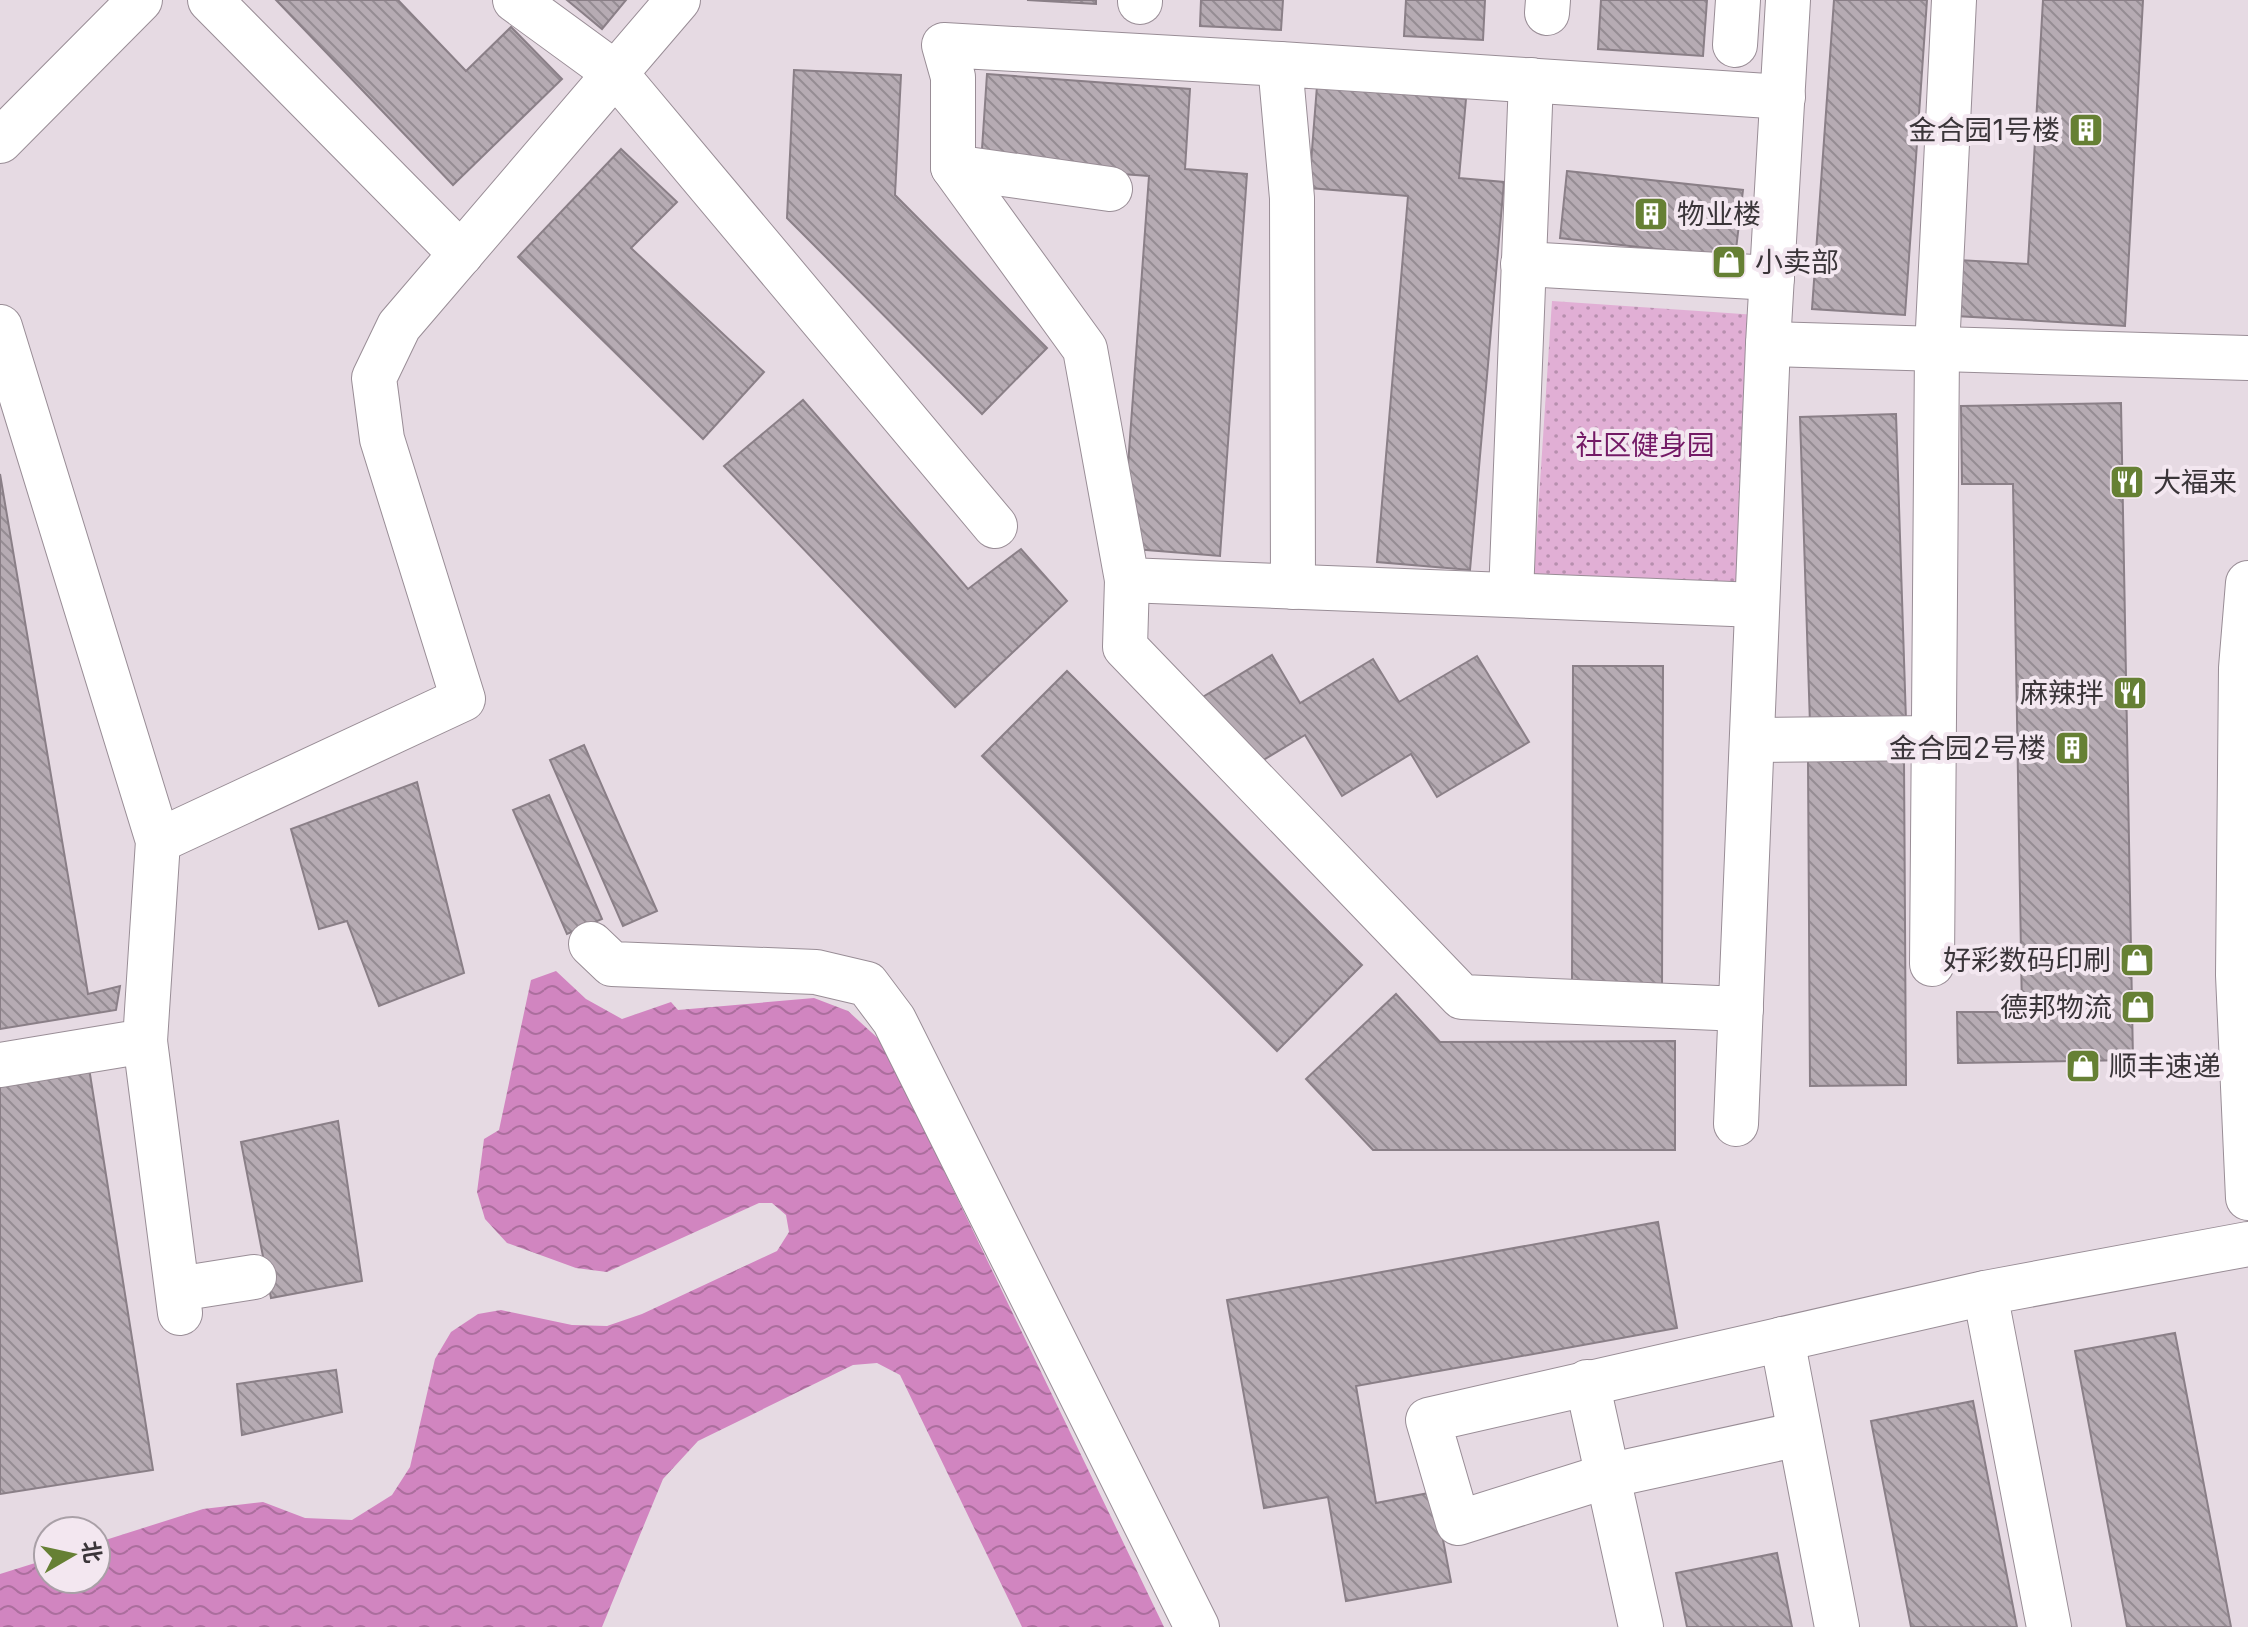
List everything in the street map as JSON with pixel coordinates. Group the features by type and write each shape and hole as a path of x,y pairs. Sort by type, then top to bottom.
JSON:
{"street":[{"path":"0,141 140,0"},
{"path":"210,0 461,254"},
{"path":"515,0 615,73 995,526"},
{"path":"158,841 463,699 382,439 374,378 399,326 678,0"},
{"path":"1735,45 1738,0"},
{"path":"1736,1124 1768,344 1788,0"},
{"path":"1932,964 1937,349 1954,0"},
{"path":"1741,1009 1462,997 1125,647 1127,580 1085,349 953,167 953,77 944,45 1783,97"},
{"path":"1280,64 1292,198 1293,587"},
{"path":"1511,595 1531,80"},
{"path":"953,167 1110,189"},
{"path":"1523,264 1772,278"},
{"path":"0,327 158,841 145,1041 179,1301 254,1277"},
{"path":"1768,344 2248,358"},
{"path":"1127,580 1757,605"},
{"path":"2248,583 2241,668 2238,960 2248,1198"},
{"path":"1752,740 1934,738"},
{"path":"591,944 612,964 816,972 867,984 894,1020 1197,1627"},
{"path":"0,1065 145,1041"},
{"path":"1799,1434 1607,1476 1458,1523 1428,1420 1985,1293 2248,1244"},
{"path":"1985,1293 2049,1627"},
{"path":"1782,1339 1837,1627"},
{"path":"1587,1382 1641,1627"}],"green space":[{"name":"社区健身园","path":"1552,301 1757,315 1738,588 1534,574"}],"water":[{"path":"556,971 586,999 622,1019 671,1002 678,1010 814,998 848,1011 882,1042 1164,1627 1022,1627 900,1375 877,1363 853,1365 698,1441 663,1479 602,1627 0,1627 0,1574 32,1564 32,1595 112,1595 112,1538 203,1509 263,1502 305,1518 352,1520 392,1495 410,1467 435,1359 451,1332 478,1314 501,1310 572,1325 607,1326 642,1314 777,1251 789,1232 786,1215 772,1203 759,1203 607,1272 576,1268 507,1243 485,1219 477,1192 484,1139 499,1130 531,980"}],"building":[{"path":"276,0 398,0 466,71 511,27 562,79 453,185"},
{"path":"567,0 626,0 602,29"},
{"path":"1027,0 1096,0 1096,4"},
{"path":"1201,0 1283,0 1281,30 1200,26"},
{"path":"1406,0 1485,0 1483,40 1404,36"},
{"path":"1601,0 1707,0 1703,56 1598,49"},
{"path":"1834,0 1927,0 1905,315 1812,309"},
{"name":"金合园1号楼","path":"2043,0 2143,0 2125,326 1956,316 1959,260 2028,264"},
{"path":"794,70 901,75 895,195 1047,348 982,414 787,218"},
{"path":"987,74 1190,89 1185,169 1247,174 1220,556 1122,548 1149,176 981,164"},
{"path":"1317,86 1466,99 1459,178 1504,182 1470,570 1377,562 1408,196 1309,188"},
{"path":"621,149 677,202 631,248 764,372 703,439 518,257"},
{"name":"物业楼","path":"1567,171 1743,190 1735,258 1560,238"},
{"path":"803,400 968,589 1021,549 1067,601 955,707 724,466"},
{"name":"金合园2号楼","path":"2121,403 2133,1060 1958,1063 1957,1012 2022,1012 2013,484 1962,484 1961,406"},
{"path":"1896,414 1906,721 1810,724 1800,417"},
{"path":"0,474 88,994 120,986 116,1010 0,1029"},
{"path":"1272,655 1300,703 1373,659 1399,702 1477,656 1529,742 1437,797 1411,754 1342,796 1305,735 1245,771 1201,698"},
{"path":"1573,666 1663,666 1662,988 1572,988"},
{"path":"1067,671 1362,965 1277,1051 982,756"},
{"path":"584,745 657,911 623,926 550,760"},
{"path":"1808,759 1904,759 1906,1085 1810,1086"},
{"path":"417,782 464,973 379,1006 347,921 319,929 291,829"},
{"path":"549,795 602,919 567,934 513,810"},
{"path":"1396,994 1440,1042 1675,1041 1675,1150 1373,1150 1306,1079"},
{"path":"89,1068 153,1470 0,1494 0,1082"},
{"path":"338,1121 362,1281 271,1298 241,1142"},
{"path":"1658,1222 1677,1328 1356,1386 1376,1503 1434,1492 1451,1582 1346,1601 1328,1497 1264,1508 1227,1300"},
{"path":"2175,1333 2231,1627 2127,1627 2075,1351"},
{"path":"336,1370 342,1412 242,1435 237,1384"},
{"path":"1973,1401 2017,1627 1911,1627 1871,1421"},
{"path":"1777,1553 1792,1627 1687,1627 1676,1573"}],"place":[{"name":"金合园1号楼","path":"2086,130"},
{"name":"物业楼","path":"1651,214"},
{"name":"小卖部","path":"1729,262"},
{"name":"大福来","path":"2127,482"},
{"name":"麻辣拌","path":"2130,693"},
{"name":"金合园2号楼","path":"2072,748"},
{"name":"好彩数码印刷","path":"2137,960"},
{"name":"德邦物流","path":"2138,1007"},
{"name":"顺丰速递","path":"2083,1066"}]}
